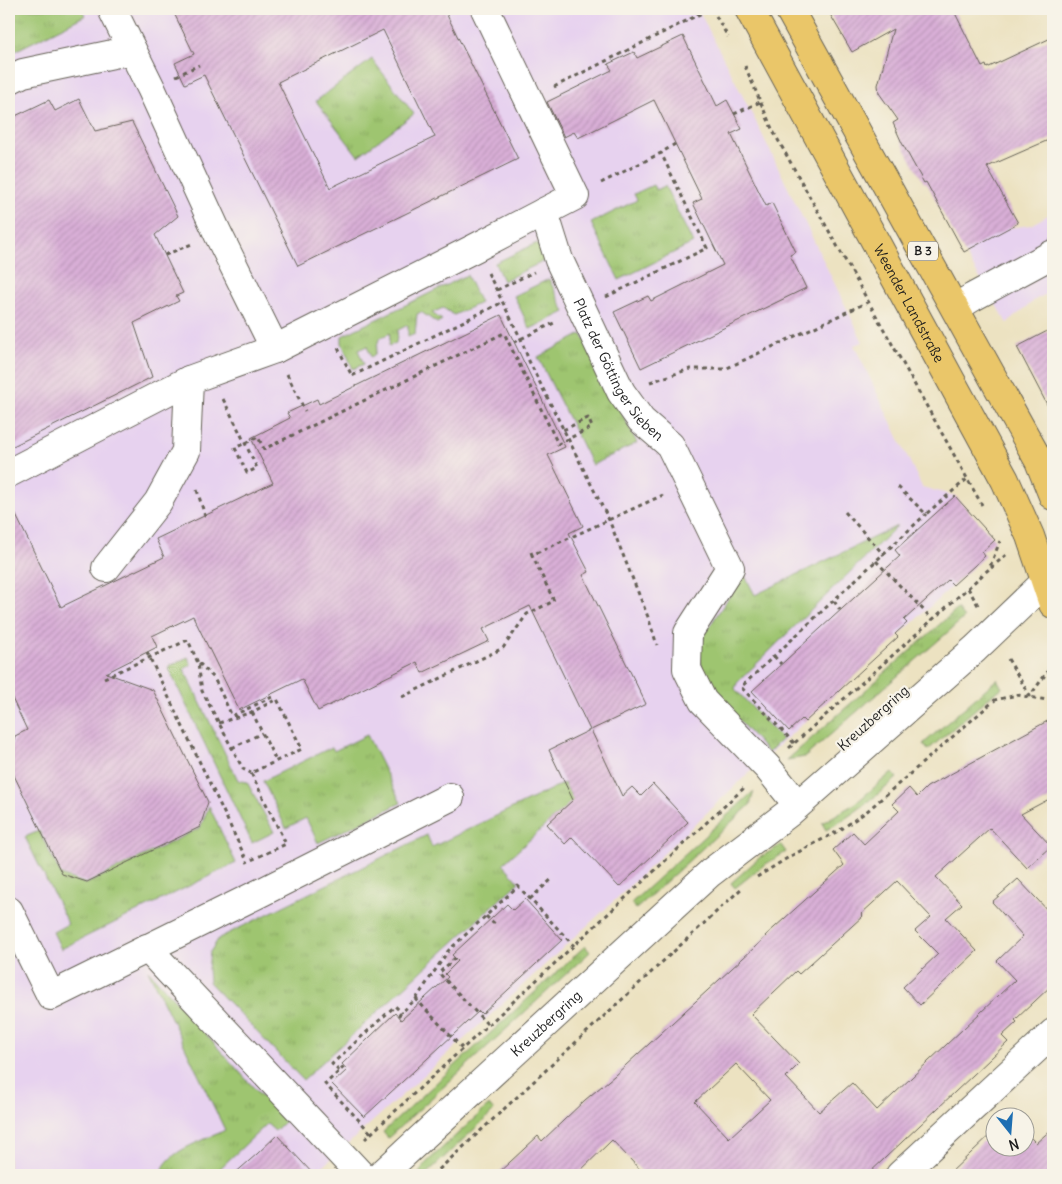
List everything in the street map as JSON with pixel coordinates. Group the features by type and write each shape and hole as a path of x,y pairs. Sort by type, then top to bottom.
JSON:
{"main road":[{"name":"Weender Landstraße","path":"749,9 1005,480 1049,577"},
{"name":"B 3","path":"789,9 1039,461 1053,496"}],"street":[{"path":"112,9 218,234 275,348"},
{"path":"9,473 200,376 275,348 575,196 485,9"},
{"path":"9,80 23,73 132,50"},
{"name":"Platz der Göttinger Sieben","path":"544,212 559,260 621,392 641,420 670,445 730,568 688,633 687,669 704,701 788,793"},
{"path":"955,308 1053,254"},
{"path":"106,568 158,502 186,451 200,376"},
{"name":"Kreuzbergring","path":"710,873 735,841 788,793 1049,577"},
{"name":"Kreuzbergring","path":"381,1175 710,873 790,812 975,650 1049,577"},
{"path":"9,911 51,996 450,797"},
{"path":"147,948 353,1167"},
{"path":"900,1175 1053,1033"}],"path":[{"path":"525,90 711,9 730,39"},
{"path":"743,62 773,131 986,512"},
{"path":"734,114 760,102"},
{"path":"575,196 661,153 675,144"},
{"path":"514,342 707,248 661,153"},
{"path":"497,290 559,260"},
{"path":"490,276 521,339 529,361 609,520 659,649"},
{"path":"341,355 352,376 503,302"},
{"path":"621,392 690,369 725,370 868,302"},
{"path":"200,376 236,425 240,433 244,442 247,448 254,461 257,468 247,472 235,448 243,444 250,441 258,437 264,450 504,333 558,444 592,427 588,418 563,430"},
{"path":"275,348 304,411"},
{"path":"794,743 741,687 926,514 967,479"},
{"path":"402,697 503,648 526,614 554,601 531,553 609,520 688,483"},
{"path":"898,487 926,514"},
{"path":"845,512 884,554"},
{"path":"353,1167 371,1133 794,743 989,569 1001,538"},
{"path":"876,562 933,620"},
{"path":"834,601 840,610"},
{"path":"104,678 188,640 198,663 202,691 243,768 251,773 286,844 247,862"},
{"path":"147,652 262,892"},
{"path":"774,656 781,664"},
{"path":"198,663 214,678 232,716 272,697"},
{"path":"1030,696 1053,664"},
{"path":"756,877 840,830 866,812 995,700 1018,695 1052,699"},
{"path":"219,723 252,712 278,699 302,749 251,773"},
{"path":"252,712 276,761"},
{"path":"232,748 262,733"},
{"path":"530,899 553,878"},
{"path":"398,1016 416,999 448,951 518,886 574,946"},
{"path":"433,1175 742,887"},
{"path":"486,916 493,923 497,919"},
{"path":"439,973 455,958"},
{"path":"436,969 488,1025"},
{"path":"416,999 462,1048"},
{"path":"339,1071 332,1064 395,1006 402,1012"},
{"path":"344,1067 325,1084 371,1133"}],"shaded area":[{"path":"9,9 698,9 756,122 863,342 854,345 922,487 955,496 995,540 982,552 985,556 738,783 461,1042 313,1175 9,1175"},
{"path":"1053,212 1053,291 1036,299 1007,323 964,252 1008,228 1031,225"}],"green space":[{"path":"9,9 80,9 86,15 9,54"},
{"path":"372,59 414,114 358,156 316,101"},
{"path":"653,185 656,190 665,186 693,243 619,280 591,223 637,200 634,194"},
{"path":"537,243 546,260 503,281 495,263"},
{"path":"467,275 480,303 454,315 443,308 432,313 442,320 437,323 421,312 417,314 415,334 408,337 408,325 398,330 396,343 389,346 390,333 379,339 375,354 371,357 367,346 358,350 364,364 353,369 342,343 342,336"},
{"path":"549,279 565,312 530,329 514,296"},
{"path":"582,334 637,443 592,465 538,357"},
{"path":"897,526 737,683 735,689 782,739 768,753 710,688 702,668 699,652 705,633 744,574 755,595"},
{"path":"957,609 964,618 805,757 787,760"},
{"path":"188,657 191,665 184,669 238,780 247,782 274,832 252,843 168,667"},
{"path":"997,679 1002,688 928,750 923,744"},
{"path":"367,735 401,803 318,843 306,818 286,828 263,781 332,747 334,751"},
{"path":"892,772 897,778 880,793 845,819 826,830 822,823 856,803"},
{"path":"564,783 585,821 558,814 503,864 519,882 303,1080 209,982 210,952 219,938 427,835 432,847"},
{"path":"754,791 750,805 636,909 631,903"},
{"path":"209,806 236,863 61,949 53,932 68,924 25,837 39,831 61,875 86,884 200,828"},
{"path":"781,845 786,852 764,865 735,888 731,883 759,858"},
{"path":"585,946 590,952 388,1138 383,1132"},
{"path":"148,970 255,1089 286,1120 275,1131 267,1124 213,1175 161,1175 164,1166 178,1153 225,1130"},
{"path":"489,1105 494,1111 425,1175 419,1175 427,1162"}],"building":[{"path":"172,9 444,9 518,159 298,266 204,75 185,84 175,63 194,54","holes":["383,30 435,137 330,188 278,82"]},
{"path":"827,9 953,9 982,67 986,65 987,68 1053,37 1053,138 987,167 1018,223 964,252 926,182 924,183 902,143 893,123 898,120 879,93 878,85 893,29 852,52"},
{"path":"683,36 717,106 727,100 742,129 731,134 766,206 772,203 796,252 790,255 806,288 641,368 614,312 648,296 651,301 723,265 693,203 702,199 654,100 578,138 574,132 564,137 547,102 612,70 608,64 634,52 637,58"},
{"path":"79,99 95,131 132,122 178,216 155,235 183,293 176,296 179,301 134,323 152,377 9,448 9,119 49,100 55,111"},
{"path":"501,315 565,447 548,455 583,526 569,533 589,572 583,575 646,704 591,730 622,796 632,787 641,796 653,784 688,822 619,887 572,837 565,844 547,824 573,800 549,750 590,730 530,606 483,629 489,641 422,673 417,662 318,711 302,679 239,710 193,616 152,636 157,647 106,673 153,690 208,802 200,827 87,882 62,874 9,765 9,755 15,736 27,730 9,692 9,501 61,607 164,557 156,539 273,483 251,438 290,418 287,413 317,399 319,404"},
{"path":"1053,328 1053,416 1017,347"},
{"path":"955,496 995,540 982,552 985,556 953,585 948,580 904,620 907,623 895,634 898,637 805,722 802,719 789,731 752,691 900,556 895,550"},
{"path":"1053,718 1053,797 1021,814 1051,846 1027,868 990,828 936,877 962,904 946,918 977,951 920,1005 903,987 938,954 915,931 931,917 897,881 861,914 863,916 799,974 796,971 751,1014 799,1064 786,1077 819,1112 852,1083 877,1110 1015,980 997,961 1023,936 992,902 1018,879 1053,916 1053,984 1015,1020 1017,1022 1002,1036 1008,1042 867,1175 645,1175 612,1140 576,1175 496,1175 538,1136 542,1141 844,865 833,850 853,832 864,844 899,811 892,804 909,788 917,797 927,787","holes":["736,1064 770,1100 729,1138 695,1102"]},
{"path":"525,899 562,940 482,1014 479,1011 364,1117 332,1084 347,1070 342,1064 395,1013 401,1020 448,977 445,974 458,961 452,955 507,904 513,910"},
{"path":"1053,1128 1053,1175 948,1175 984,1141 984,1156 1034,1156 1034,1141 1036,1143"},
{"path":"277,1135 314,1175 233,1175 257,1154"}]}
